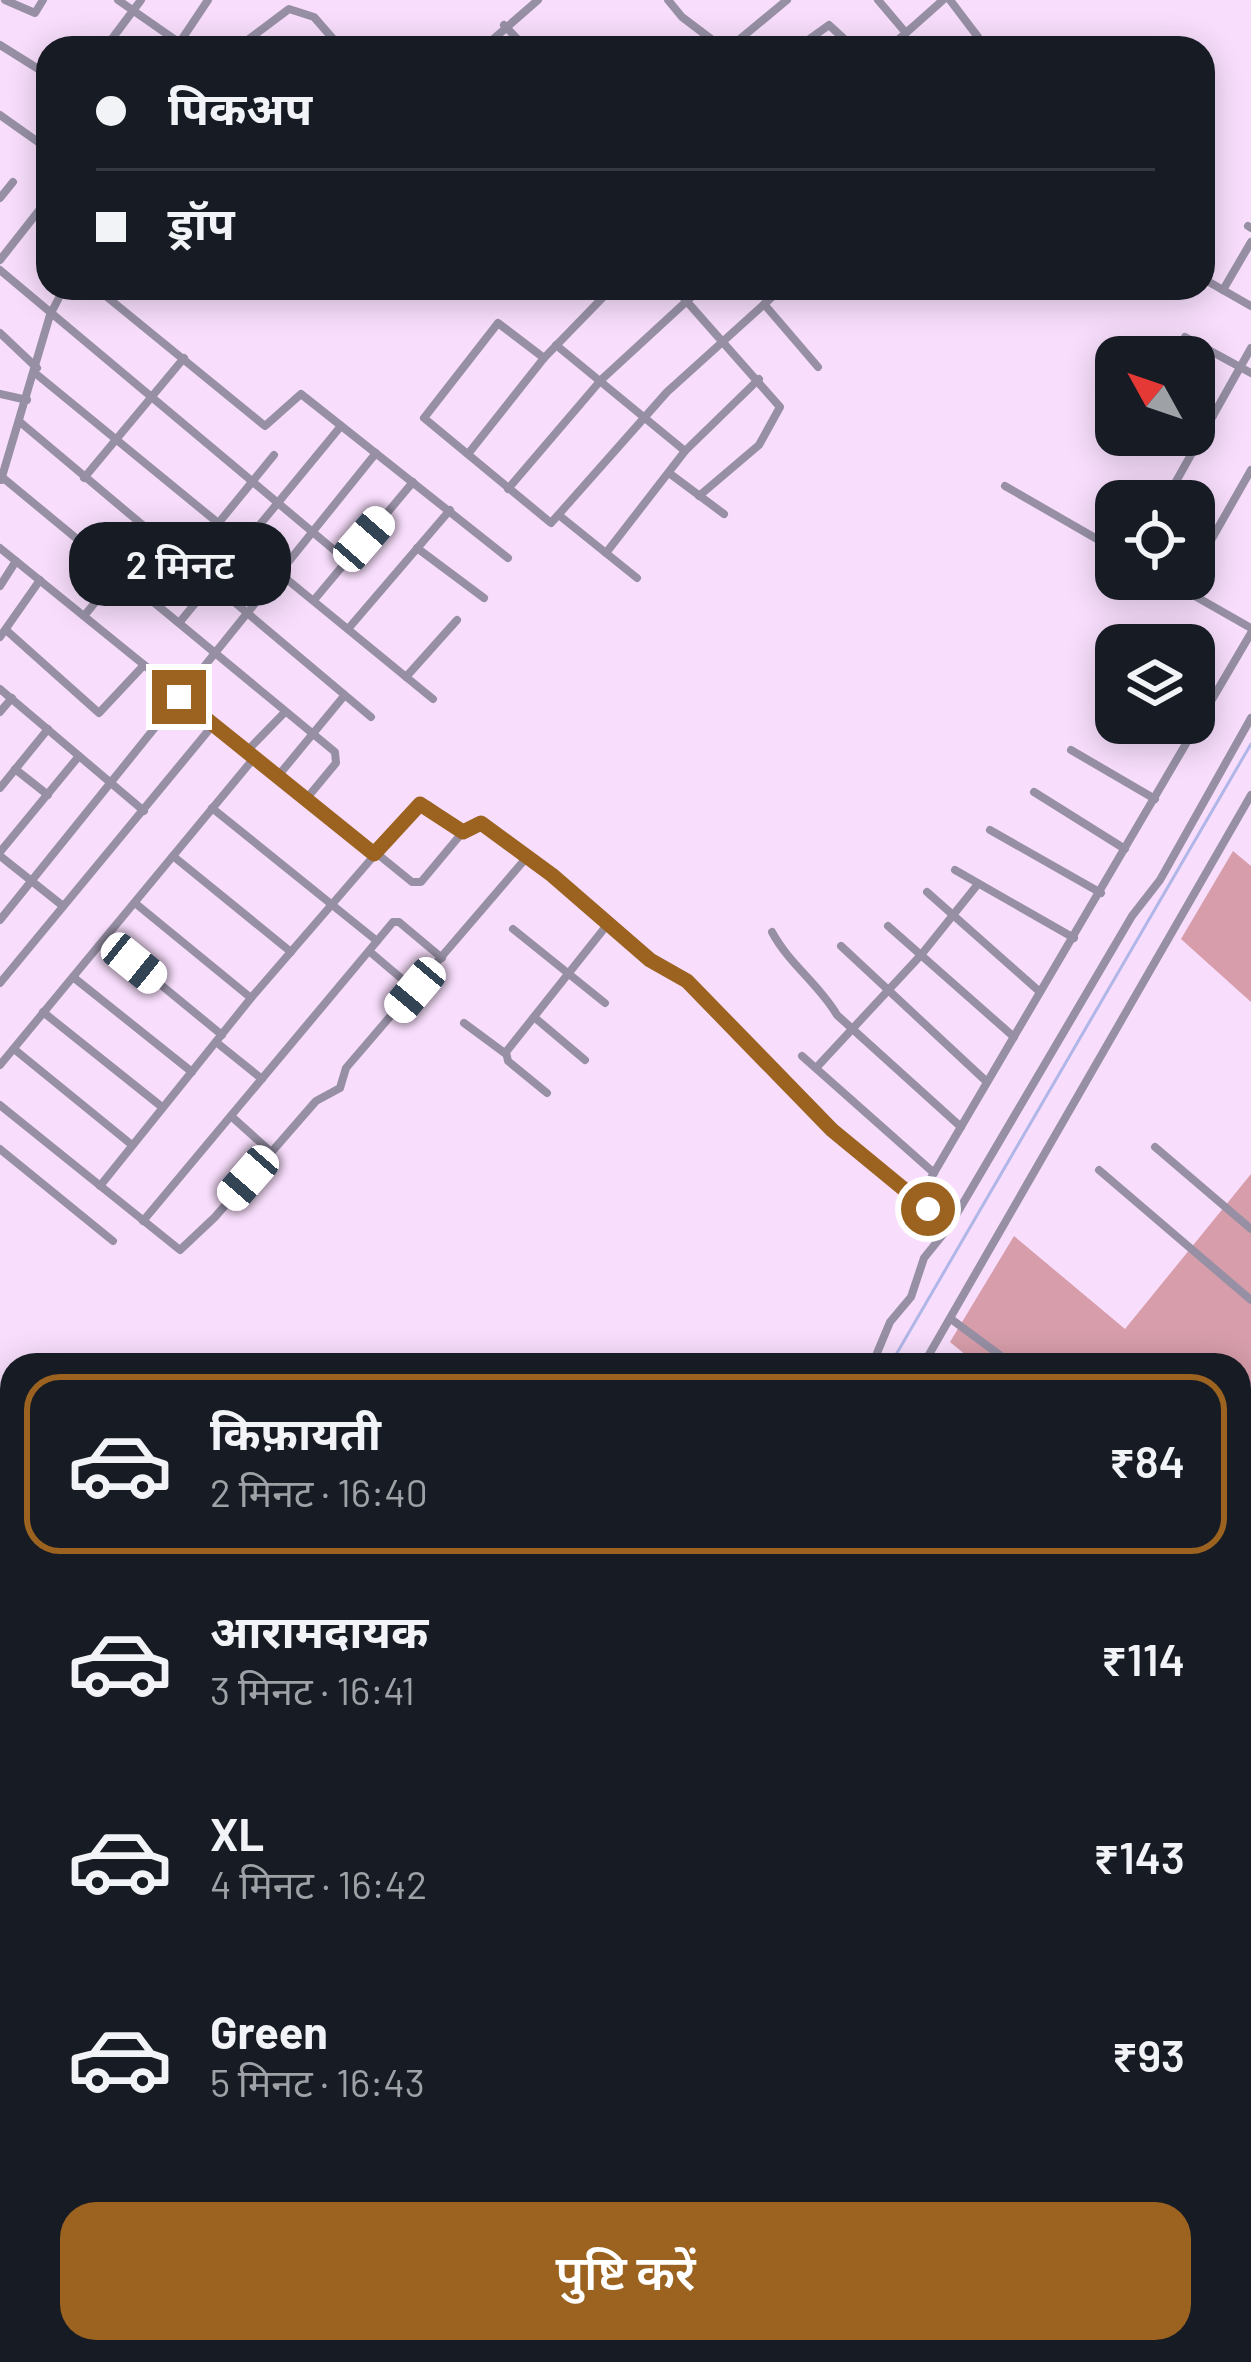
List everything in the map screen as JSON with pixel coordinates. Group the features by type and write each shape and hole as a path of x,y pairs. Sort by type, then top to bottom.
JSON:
{"street":[{"path":"5,0 35,13 43,0"},
{"path":"118,0 168,36"},
{"path":"114,36 140,0"},
{"path":"187,36 208,0"},
{"path":"494,36 520,4 538,0"},
{"path":"668,0 677,13 709,36"},
{"path":"741,36 787,0"},
{"path":"878,0 906,33"},
{"path":"903,36 946,0 976,29 973,36"},
{"path":"256,36 289,9 314,17 331,36"},
{"path":"504,25 515,36"},
{"path":"812,36 826,25 843,36"},
{"path":"0,45 36,68"},
{"path":"0,133 4,118 36,140"},
{"path":"0,198 13,182"},
{"path":"0,260 36,214"},
{"path":"1223,290 1251,242"},
{"path":"0,270 346,560"},
{"path":"1215,285 1251,306"},
{"path":"58,300 1,480 338,759 307,798"},
{"path":"111,300 265,426 300,393 508,558"},
{"path":"467,454 544,358 598,300"},
{"path":"544,358 505,325 496,325 424,418 548,522 560,516 644,416 768,300"},
{"path":"508,489 601,380 686,301 760,379 779,410 760,446 699,496"},
{"path":"764,304 818,367"},
{"path":"0,332 36,370 433,699"},
{"path":"556,345 685,451"},
{"path":"1215,412 1251,348"},
{"path":"1215,354 1251,373"},
{"path":"84,478 184,358"},
{"path":"606,553 685,451 760,379"},
{"path":"0,394 27,400"},
{"path":"20,422 371,717"},
{"path":"179,623 341,426"},
{"path":"0,920 376,454"},
{"path":"154,602 274,455"},
{"path":"1215,533 1251,470"},
{"path":"670,473 724,514"},
{"path":"314,601 413,482"},
{"path":"1005,486 1095,538"},
{"path":"348,629 450,510"},
{"path":"560,516 637,578"},
{"path":"84,616 152,533"},
{"path":"0,548 250,755 374,854 419,883 463,832 481,823 607,925 687,981 832,1130 950,1227"},
{"path":"417,548 484,598"},
{"path":"0,586 16,561"},
{"path":"40,580 3,633 99,713 144,665"},
{"path":"928,1184 1251,631 1200,600"},
{"path":"406,676 457,620"},
{"path":"0,689 145,811"},
{"path":"278,776 344,696"},
{"path":"0,712 12,698"},
{"path":"0,1065 285,712"},
{"path":"877,1353 890,1322 911,1297 924,1258 950,1227 1132,916 1160,880 1251,718"},
{"path":"0,983 213,725"},
{"path":"0,788 48,729"},
{"path":"1071,749 1155,799"},
{"path":"63,906 0,854 80,756"},
{"path":"15,769 48,795"},
{"path":"1034,792 1125,849"},
{"path":"931,1353 1251,795"},
{"path":"100,1186 251,998 420,804 463,832"},
{"path":"212,808 376,941"},
{"path":"990,830 1101,893"},
{"path":"173,856 292,952"},
{"path":"0,1105 180,1250 316,1101 338,1091 346,1068 527,857"},
{"path":"956,870 1074,938"},
{"path":"816,1068 921,955 977,884"},
{"path":"927,892 1040,992"},
{"path":"135,903 251,998"},
{"path":"143,1221 376,941 398,921 442,958"},
{"path":"506,1054 607,925"},
{"path":"888,926 1014,1037"},
{"path":"513,929 605,1003"},
{"path":"772,932 785,955 824,991 838,1015 961,1127"},
{"path":"105,939 262,1078"},
{"path":"841,946 987,1082"},
{"path":"369,951 415,990"},
{"path":"73,977 192,1072"},
{"path":"44,1012 162,1107"},
{"path":"534,1016 586,1060"},
{"path":"464,1023 547,1093"},
{"path":"14,1048 132,1145"},
{"path":"802,1056 934,1173"},
{"path":"231,1116 271,1152"},
{"path":"1154,1147 1251,1229"},
{"path":"0,1149 112,1241"},
{"path":"1099,1170 1251,1300"},
{"path":"952,1319 997,1353"}],"shaded area":[{"path":"1233,851 1251,866 1251,1002 1181,939"},
{"path":"1251,1174 1251,1353 963,1353 950,1342 1014,1236 1125,1329"}],"waterway":[{"path":"897,1353 1251,744"}],"route":[{"path":"179,697 374,854 420,804 463,832 481,823 552,875 650,960 687,981 832,1130 928,1209"}]}
